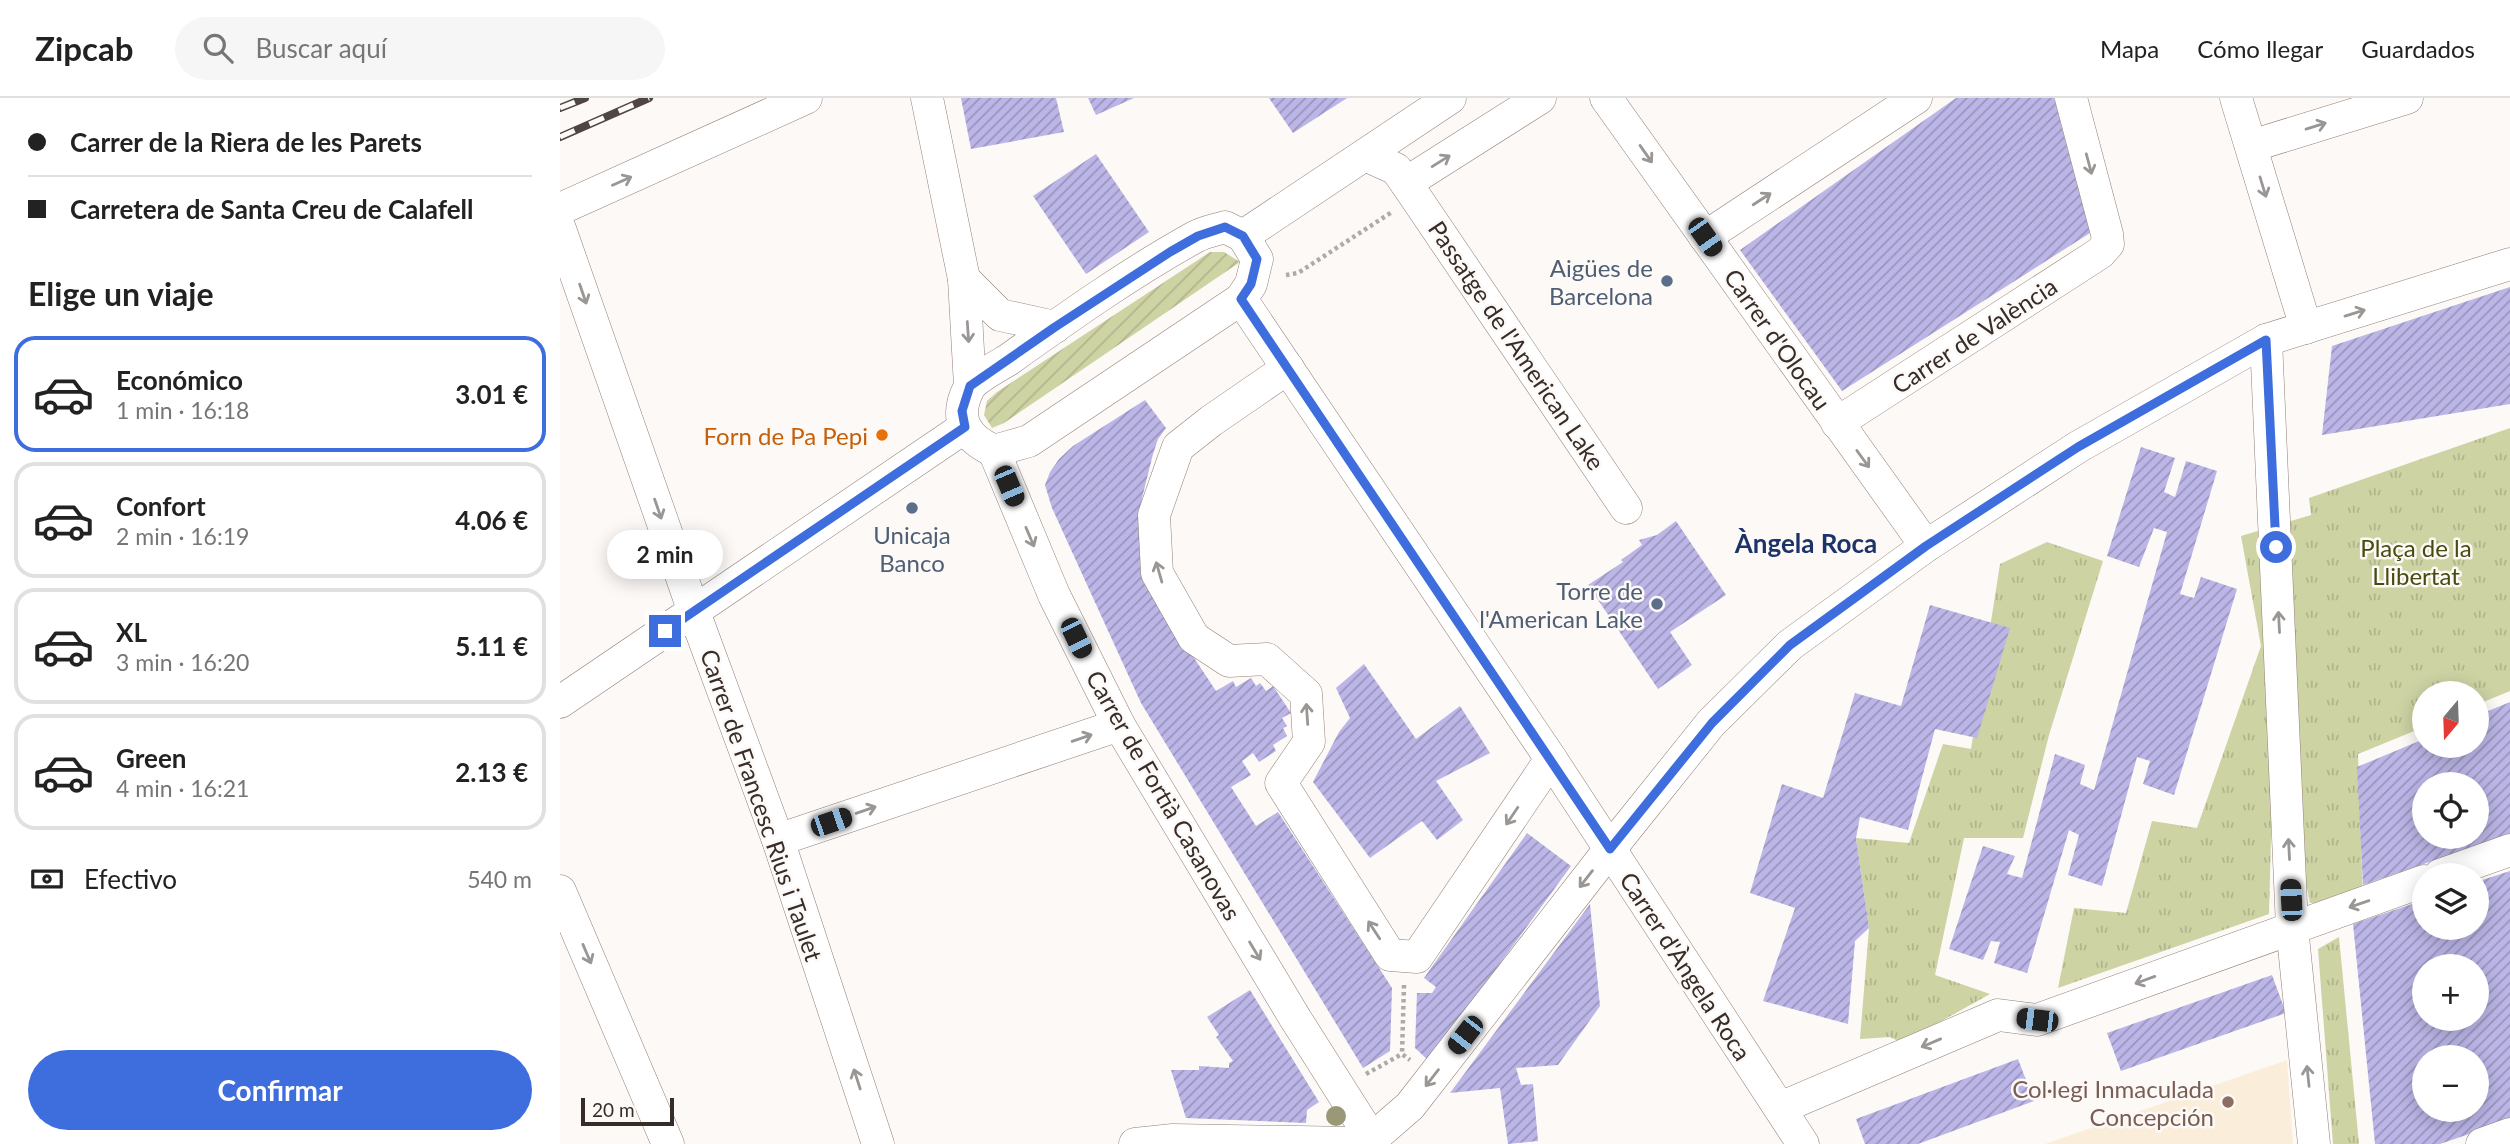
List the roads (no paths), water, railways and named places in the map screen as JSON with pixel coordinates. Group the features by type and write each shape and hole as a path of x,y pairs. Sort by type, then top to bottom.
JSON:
{"street":[{"path":"560,209 806,98"},
{"path":"927,98 964,279 970,386 962,411 965,427 976,443 994,451 1029,441 1241,299 1251,284 1257,259 1243,236 1225,227 1198,236 1055,327 970,386"},
{"path":"1243,236 1450,98"},
{"path":"1406,183 1540,98"},
{"name":"Carrer d'Olocau","path":"1606,98 1926,546"},
{"path":"1705,237 1916,98"},
{"name":"Carrer de València","path":"1837,423 2100,253 2108,244 2071,98"},
{"path":"2236,98 2306,328"},
{"path":"2251,146 2407,98"},
{"name":"Passatge de l'American Lake","path":"1365,155 1396,169 1626,508"},
{"name":"Carrer de Francesc Rius i Taulet","path":"560,229 694,612 778,840 878,1144"},
{"path":"1135,1144 1173,1140 1353,1143 1374,1141 1410,1106 1712,723 1790,645 1926,546 2078,447 2266,340 2510,264"},
{"path":"964,279 1000,315 1055,327"},
{"name":"Carrer d'Àngela Roca","path":"1241,299 1551,759 1803,1144"},
{"path":"2266,340 2292,927 2315,1144"},
{"path":"1288,368 1178,447 1154,515 1157,573 1194,638 1229,661 1267,659 1306,694 1309,742 1281,783 1390,955 1417,957 1551,759"},
{"path":"560,702 965,427"},
{"name":"Carrer de Fortià Casanovas","path":"994,451 1054,595 1119,725 1295,1018 1374,1141"},
{"path":"778,840 1119,725"},
{"path":"2474,863 2510,850"},
{"path":"1780,1108 1998,1015 2037,1020 2412,885"},
{"path":"560,891 668,1144"},
{"path":"2482,1144 2510,1134"}],"railway":[{"path":"560,108 585,98"},
{"path":"560,137 649,98"}],"place":[{"name":"Aigües de Barcelona","path":"1667,281"},
{"name":"Forn de Pa Pepi","path":"882,435"},
{"name":"Unicaja Banco","path":"912,508"},
{"name":"Torre de l'American Lake","path":"1657,604"},
{"name":"Col·legi Inmaculada Concepción","path":"2228,1102"}],"district":[{"name":"Àngela Roca","path":"1806,543"}],"park label":[{"name":"Plaça de la Llibertat","path":"2416,561"}]}
